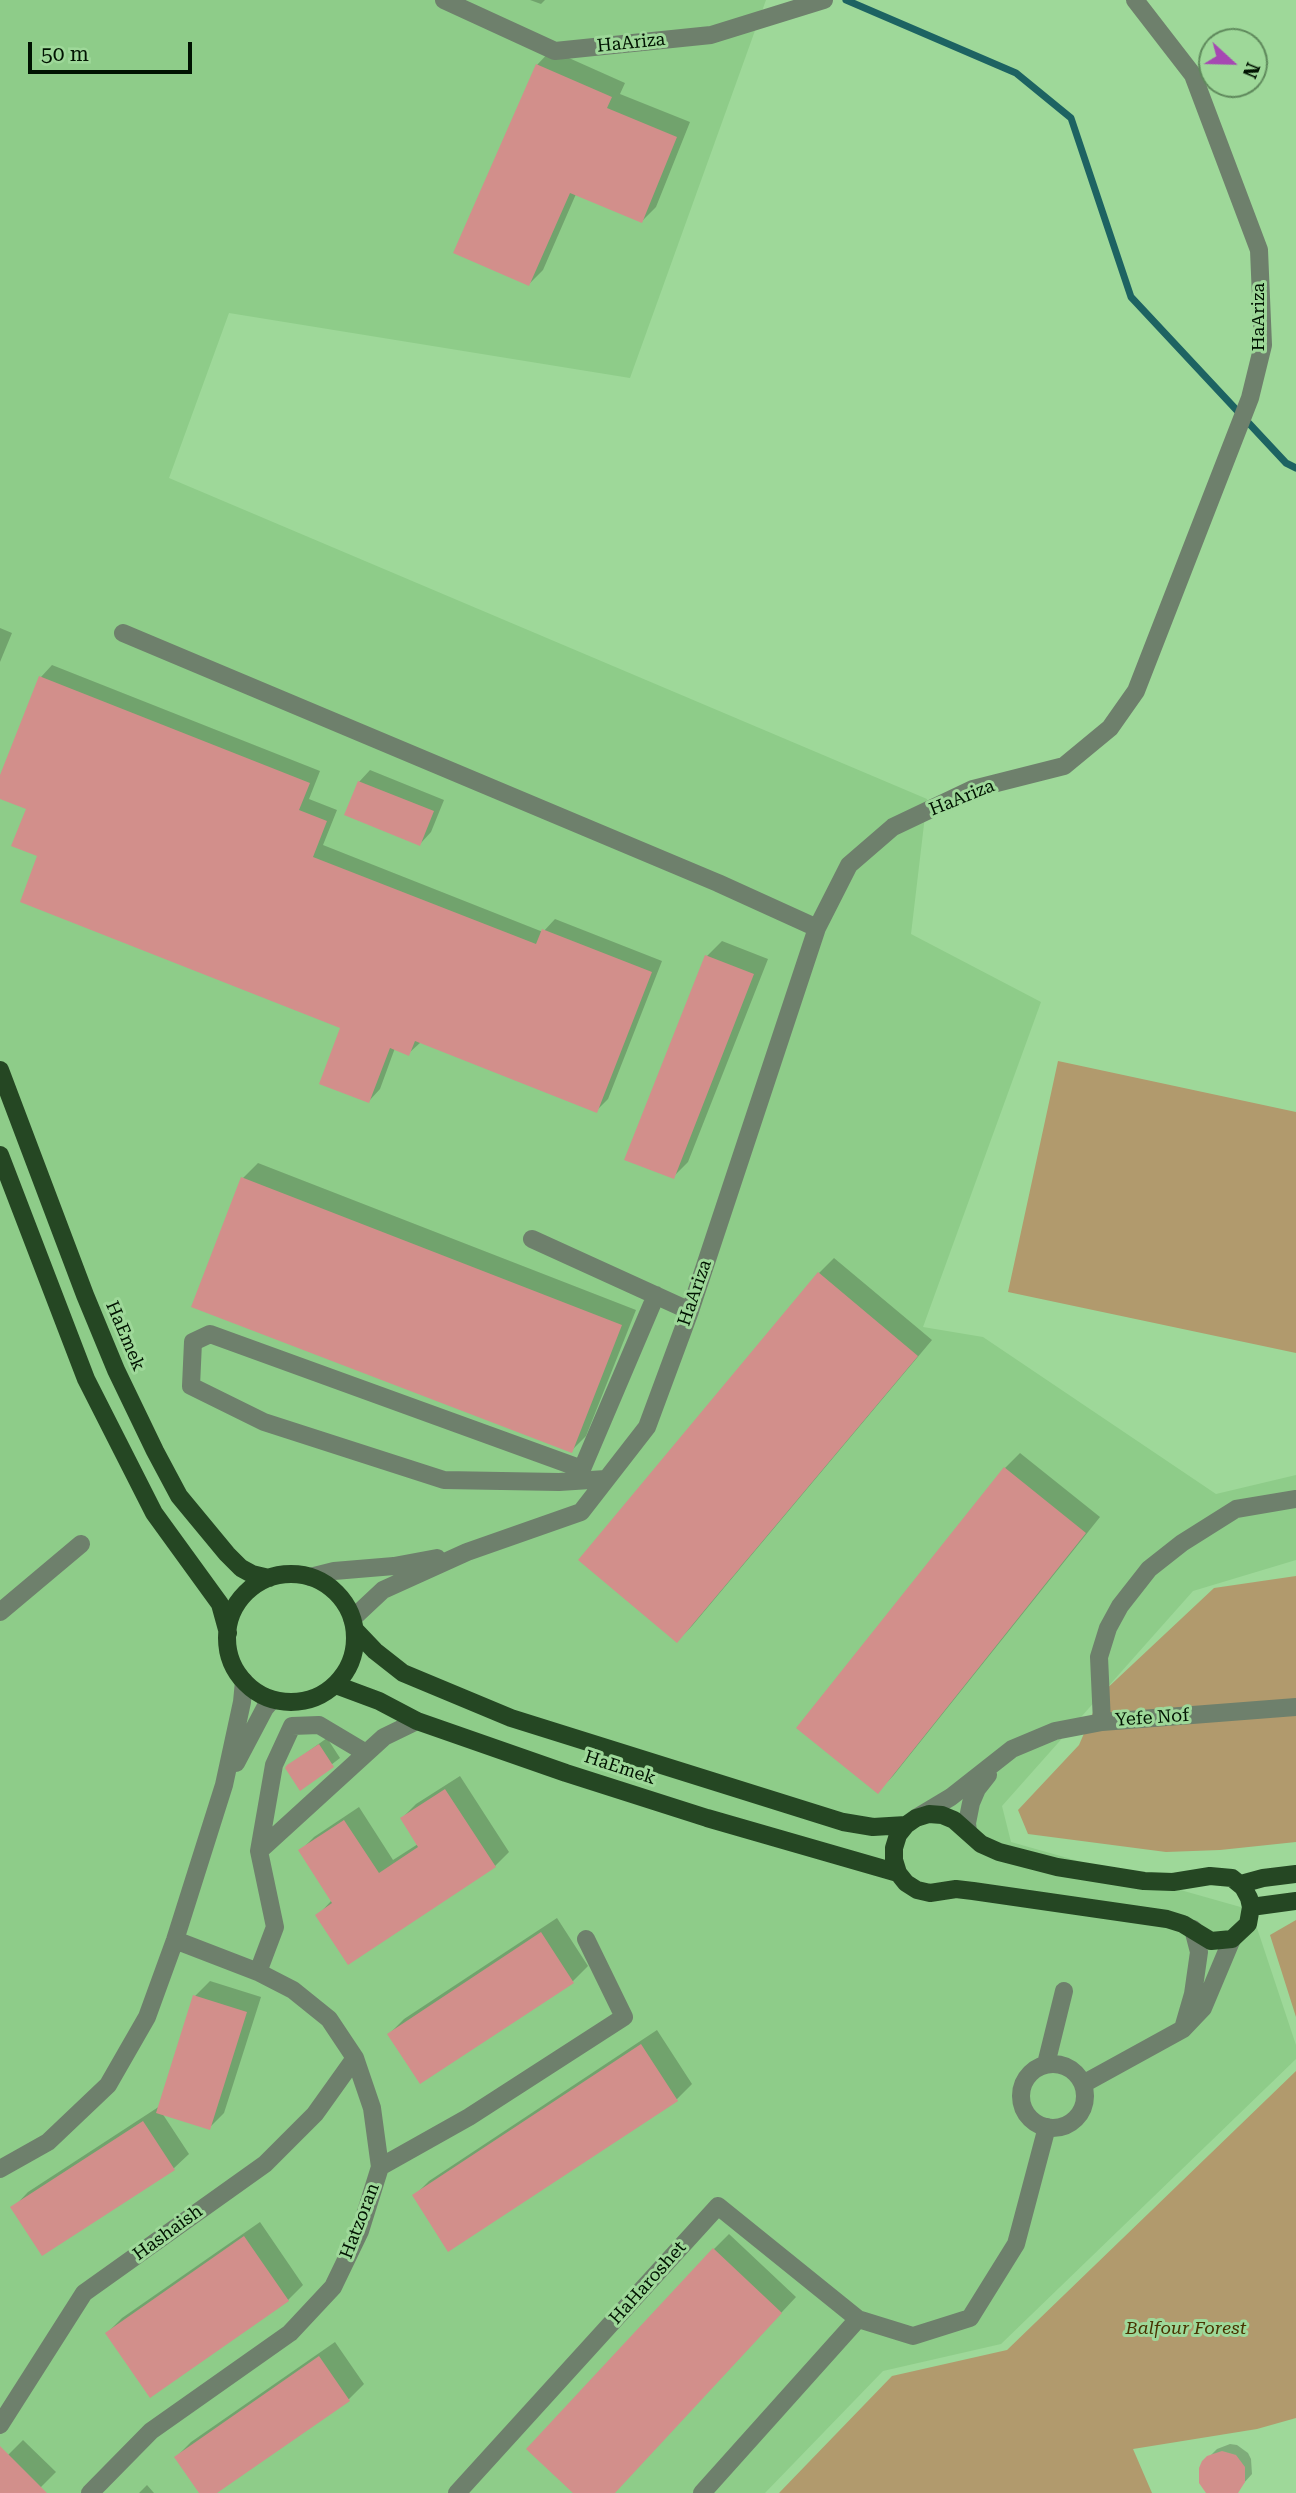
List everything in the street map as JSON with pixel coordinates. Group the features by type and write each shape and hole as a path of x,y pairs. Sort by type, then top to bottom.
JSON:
{"main road":[{"name":"HaEmek","path":"0,1070 85,1295 116,1370 155,1451 179,1496 227,1554 241,1568 269,1578"},
{"path":"0,1155 86,1379 154,1513 220,1604 234,1667 244,1681 272,1700 306,1701 322,1695 336,1685 352,1659 355,1645 353,1624 346,1605 337,1593 310,1577 289,1574 269,1578 244,1595 233,1613 228,1633"},
{"name":"HaEmek","path":"353,1624 374,1651 402,1673 511,1718 843,1822 880,1827 911,1821 929,1814 942,1815 954,1820 982,1844 999,1852 1057,1867 1144,1881 1173,1882 1221,1876 1232,1878 1241,1884 1296,1874"},
{"name":"HaEmek","path":"336,1685 379,1701 418,1721 566,1773 707,1818 898,1872 906,1883 917,1890 930,1893 956,1889 1167,1919 1194,1929 1211,1941 1232,1939"},
{"path":"898,1872 894,1848 898,1835 911,1821"},
{"path":"1232,1939 1248,1924 1251,1907 1241,1884"},
{"path":"1251,1907 1296,1901"}],"street":[{"name":"HaAriza","path":"444,0 555,51 711,36 824,0"},
{"name":"HaAriza","path":"353,1624 383,1590 467,1552 581,1512 647,1427 690,1311 817,928 849,865 893,827 973,789 1064,766 1110,728 1136,691 1250,398 1263,345 1259,250 1194,75 1135,0"},
{"path":"122,633 706,877 817,928"},
{"path":"532,1239 690,1311"},
{"path":"582,1469 656,1296"},
{"path":"210,1335 606,1479 559,1482 444,1480 264,1422 191,1386 193,1342 210,1335"},
{"path":"1102,1722 1099,1657 1108,1628 1120,1606 1149,1569 1182,1543 1236,1509 1296,1499"},
{"path":"0,1612 81,1545"},
{"name":"HaAriza","path":"310,1577 334,1571 394,1566 467,1552"},
{"path":"0,2169 48,2141 108,2085 147,2017 175,1940 224,1785 244,1681"},
{"path":"224,1785 265,1708 272,1700"},
{"name":"Yefe Nof","path":"911,1821 951,1797 1012,1749 1055,1731 1102,1722 1296,1707"},
{"path":"259,1851 384,1737 418,1721"},
{"path":"258,1972 275,1927 259,1851 274,1765 292,1726 319,1725 366,1753"},
{"name":"Yefe Nof","path":"968,1832 968,1814 977,1789 1012,1749"},
{"path":"1183,2029 1193,1994 1199,1952 1194,1929"},
{"path":"380,2166 469,2118 624,2017 586,1939"},
{"path":"1083,2084 1183,2029 1203,2008 1232,1939"},
{"name":"Hatzoran","path":"90,2493 151,2431 290,2333 333,2287 360,2231 380,2166 372,2108 355,2058 329,2019 293,1990 258,1972 175,1940"},
{"path":"1046,2064 1063,1991"},
{"name":"Hashaish","path":"0,2425 84,2293 265,2164 315,2113 355,2058"},
{"path":"1046,2064 1063,2065 1072,2070 1083,2084 1084,2103 1074,2119 1066,2125 1047,2127 1028,2116 1021,2096 1023,2085 1036,2068 1046,2064"},
{"name":"HaHaroshet","path":"457,2493 718,2206 858,2319 913,2336 970,2318 1016,2244 1047,2127"},
{"path":"702,2493 858,2319"}],"shaded area":[{"path":"0,0 766,0 630,378 229,313 169,478 927,799 911,934 1041,1002 923,1327 983,1337 1216,1494 1296,1475 1296,1560 1193,1591 1002,1806 1011,1842 1251,1910 1296,2045 1296,2059 1001,2344 883,2371 765,2493 0,2493"}],"green space":[{"path":"1058,1061 1296,1112 1296,1353 1008,1292"},
{"path":"1296,1576 1296,1842 1220,1850 1166,1852 1028,1834 1018,1810 1079,1745 1101,1694 1214,1588"},
{"path":"1296,1920 1296,2017 1270,1935"},
{"name":"Balfour Forest","path":"1296,2071 1296,2418 1257,2429 1133,2449 1152,2493 779,2493 892,2376 1007,2350"}],"building":[{"path":"536,64 612,97 607,108 677,137 642,223 570,193 529,286 453,253"},
{"path":"39,676 310,783 299,810 327,821 313,857 536,944 542,929 652,972 597,1113 415,1041 409,1056 390,1048 369,1103 319,1084 340,1028 20,902 37,856 11,846 26,809 0,799 0,775"},
{"path":"358,781 434,811 420,846 344,815"},
{"path":"705,955 754,974 674,1179 624,1160"},
{"path":"241,1177 622,1325 572,1453 191,1307"},
{"path":"818,1272 918,1356 677,1643 578,1560"},
{"path":"1004,1467 1086,1533 878,1794 796,1728"},
{"path":"319,1744 334,1767 300,1791 285,1768"},
{"path":"445,1789 496,1867 348,1965 315,1915 332,1903 298,1850 344,1820 379,1873 418,1847 400,1818"},
{"path":"541,1932 574,1983 420,2084 387,2034"},
{"path":"193,1995 247,2012 210,2130 156,2113"},
{"path":"641,2044 678,2101 448,2252 412,2195"},
{"path":"143,2121 175,2170 42,2256 10,2207"},
{"path":"244,2236 289,2301 150,2398 105,2333"},
{"path":"713,2248 782,2313 615,2493 573,2493 526,2449"},
{"path":"319,2356 350,2401 217,2493 199,2493 174,2457"},
{"path":"0,2446 47,2493 0,2493"},
{"path":"1222,2451 1236,2455 1245,2467 1245,2482 1238,2493 1206,2493 1199,2483 1199,2468 1207,2456"}],"waterway":[{"path":"846,0 1016,73 1071,118 1131,297 1286,463 1296,468"}]}
